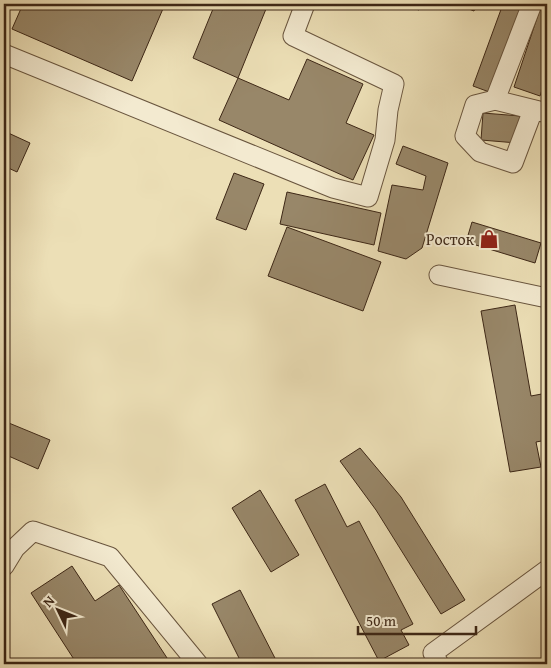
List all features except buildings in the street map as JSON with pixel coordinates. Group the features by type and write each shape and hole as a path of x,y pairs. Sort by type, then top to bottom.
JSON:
{"lane":[{"path":"4,54 333,188 368,197 385,140 388,110 394,84 293,36 305,4"},
{"path":"495,100 532,4"},
{"path":"495,100 540,111 513,163 480,152 465,136 475,105 495,100"},
{"path":"439,275 547,298"},
{"path":"4,566 15,548 33,531 110,558 198,664"},
{"path":"439,664 433,653 547,570"}],"place":[{"name":"Росток","path":"489,239"}]}
